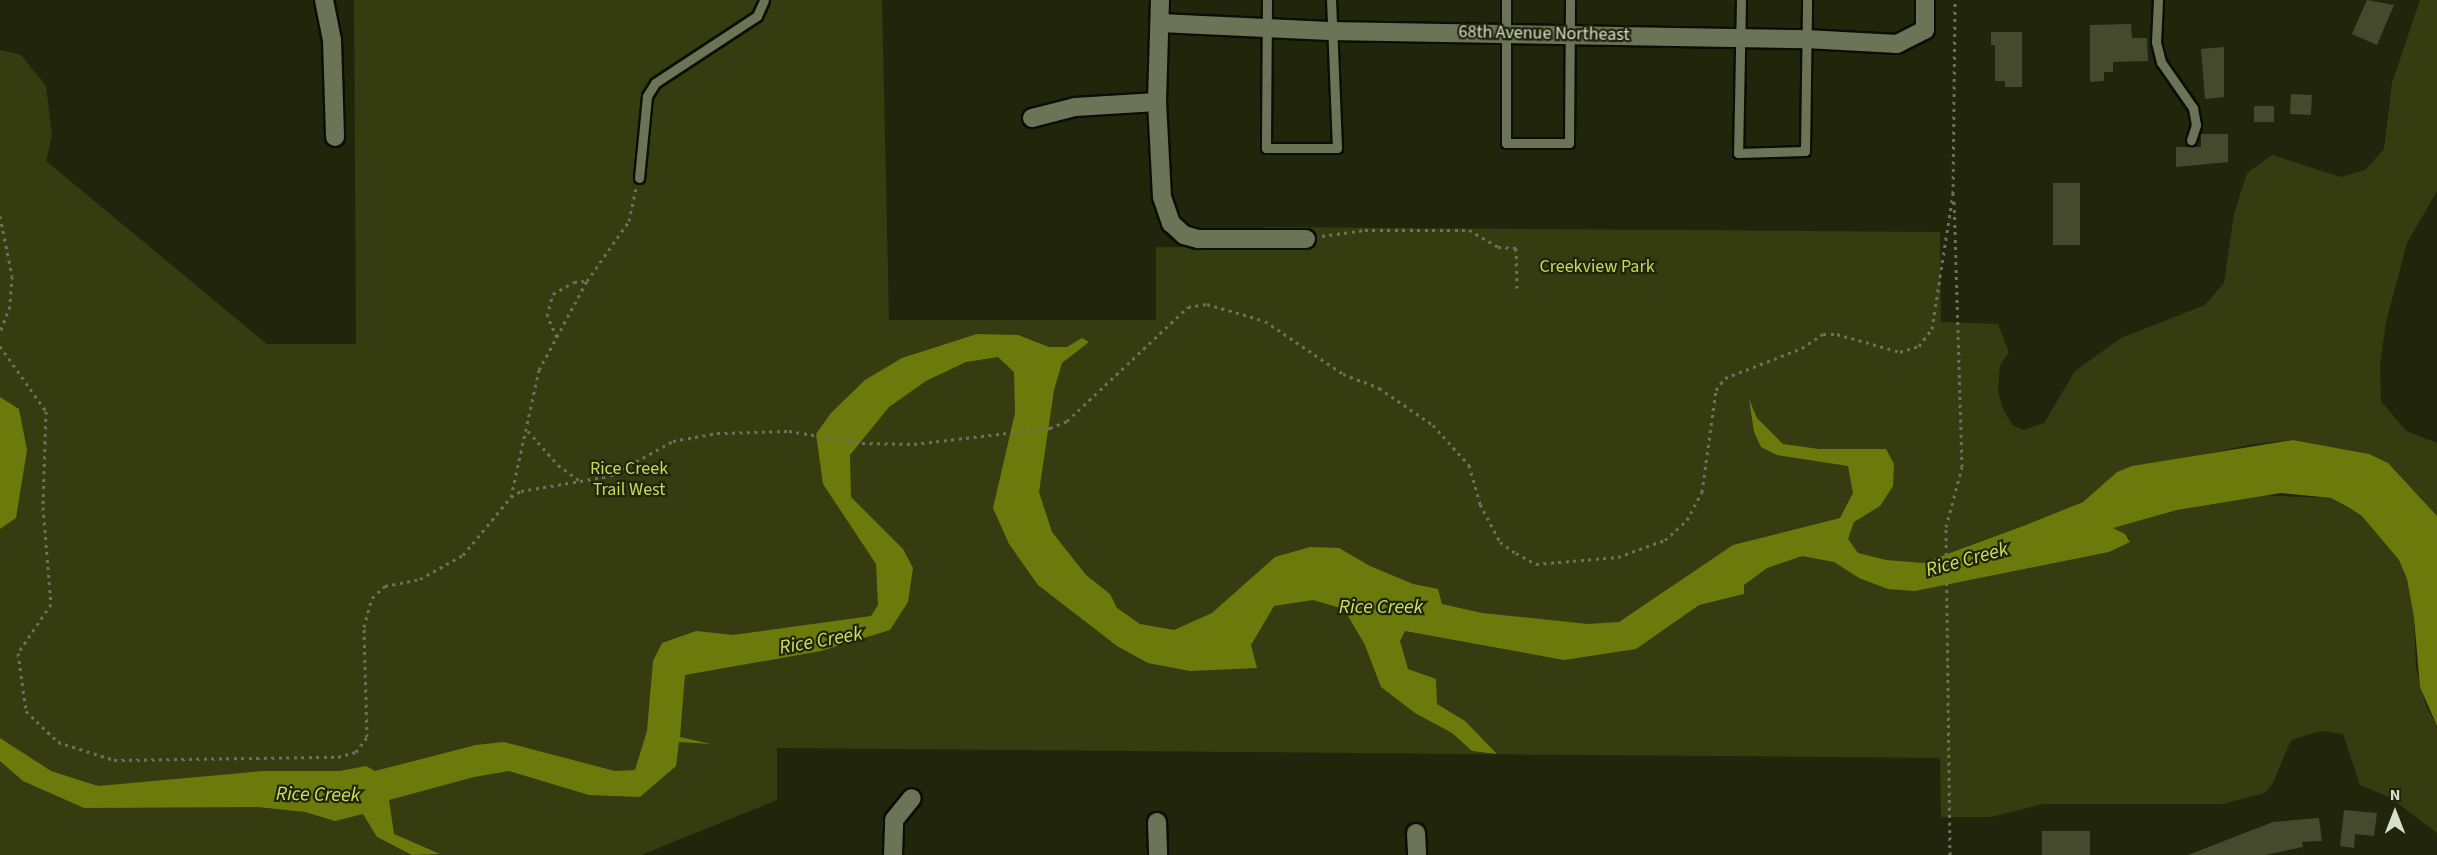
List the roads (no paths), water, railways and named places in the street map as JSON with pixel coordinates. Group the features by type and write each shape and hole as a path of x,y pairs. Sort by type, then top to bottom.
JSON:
{"street":[{"path":"324,0 332,40 335,136"},
{"path":"1160,0 1157,102 1162,197 1171,223 1184,235 1198,239 1306,239"},
{"name":"68th Avenue Northeast","path":"1160,23 1329,31 1506,32 1806,39 1897,44 1925,30 1925,0"},
{"path":"1032,118 1075,107 1157,102"},
{"path":"893,855 894,820 912,798"},
{"path":"1157,822 1158,855"},
{"path":"1416,833 1417,855"}],"lane":[{"path":"639,178 647,96 655,83 757,16 764,0"},
{"path":"1267,0 1266,148 1337,148 1329,31 1331,0"},
{"path":"1506,0 1506,143 1569,143 1570,0"},
{"path":"1741,0 1738,153 1805,152 1807,0"},
{"path":"2158,0 2156,42 2161,62 2193,108 2196,125 2191,140"}],"water":[{"name":"Rice Creek","path":"977,334 1018,335 1049,347 1067,347 1082,338 1089,342 1062,363 1054,390 1039,492 1052,532 1086,575 1110,594 1117,608 1140,624 1174,630 1212,613 1275,557 1310,547 1339,548 1370,566 1413,584 1438,589 1442,604 1482,613 1588,624 1619,622 1733,545 1840,518 1853,493 1848,466 1777,455 1761,447 1754,432 1749,399 1757,418 1783,444 1819,449 1886,449 1894,464 1893,486 1880,506 1854,522 1848,539 1858,553 1886,560 1923,563 2026,525 2083,502 2117,472 2132,466 2293,440 2369,454 2388,463 2437,516 2437,726 2420,687 2414,618 2407,579 2399,560 2362,516 2348,507 2331,498 2281,493 2177,510 2113,528 2125,534 2130,542 2109,552 1915,591 1888,589 1859,578 1834,562 1802,556 1767,568 1744,585 1744,594 1699,605 1636,649 1564,660 1405,631 1400,641 1408,669 1436,679 1437,704 1465,721 1497,754 1472,751 1452,733 1415,713 1381,687 1365,645 1344,609 1313,600 1274,606 1251,645 1257,668 1190,671 1148,663 1117,646 1038,585 1009,544 993,508 1015,413 1014,372 998,357 966,362 926,381 889,407 850,455 851,497 903,549 913,568 908,602 890,630 821,651 685,675 680,737 711,744 679,742 676,766 640,797 589,795 509,771 474,777 389,800 394,834 440,854 412,855 377,837 363,814 335,821 305,812 258,807 84,808 23,781 0,761 0,738 51,771 98,786 263,771 340,771 366,766 375,771 476,745 504,742 615,771 635,770 647,731 653,661 662,643 696,631 733,635 871,616 878,605 876,564 823,484 816,434 831,413 865,380 902,358"},
{"path":"0,397 19,409 27,450 16,518 0,529"}],"park label":[{"name":"Creekview Park","path":"1597,267"},
{"name":"Rice Creek Trail West","path":"629,480"}]}
